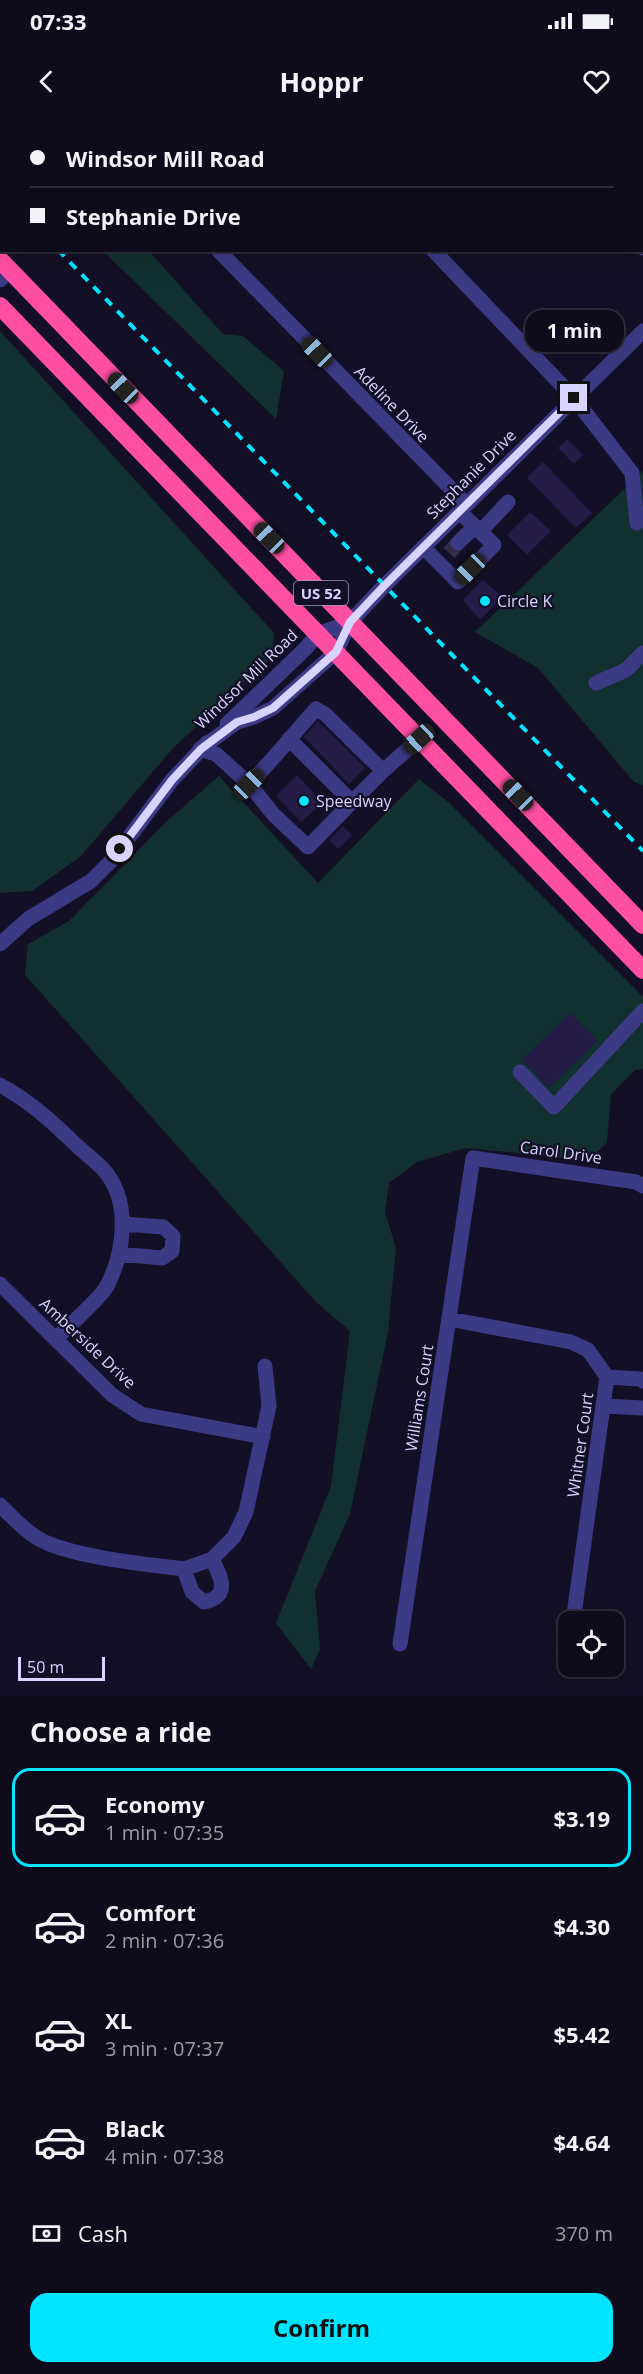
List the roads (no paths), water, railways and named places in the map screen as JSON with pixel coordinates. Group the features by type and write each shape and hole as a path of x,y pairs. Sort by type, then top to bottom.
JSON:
{"highway":[{"name":"US 52","path":"3,270 350,622 643,925"},
{"name":"US 52","path":"0,306 643,970"}],"street":[{"name":"Adeline Drive","path":"220,252 463,508 478,529"},
{"path":"435,252 574,398 632,473 637,523"},
{"name":"Stephanie Drive","path":"336,652 350,622 643,331"},
{"path":"449,553 508,502"},
{"path":"449,553 458,582 494,545 478,529"},
{"path":"423,547 449,553"},
{"name":"Windsor Mill Road","path":"0,944 28,919 92,881 112,860 172,780 201,749 305,650 318,634 350,622"},
{"name":"Windsor Mill Road","path":"201,749 237,722 273,708 336,652"},
{"path":"596,683 626,670 643,653"},
{"path":"249,784 278,755 288,739 316,709 325,714 383,771"},
{"path":"288,739 352,802"},
{"path":"201,749 216,754 249,784 274,815 308,847 383,771 419,739"},
{"path":"520,1072 554,1107 643,1011"},
{"path":"0,1085 26,1099 104,1170 119,1196 123,1224 119,1254 106,1287 56,1339"},
{"name":"Carol Drive","path":"474,1158 636,1182 643,1186"},
{"name":"Williams Court","path":"400,1644 474,1158"},
{"path":"119,1254 162,1257 172,1251 173,1236 163,1227 123,1224"},
{"name":"Amberside Drive","path":"0,1284 112,1395 141,1414 263,1437"},
{"name":"Whitner Court","path":"449,1320 571,1342 588,1350 607,1377 605,1406 575,1611"},
{"path":"0,1505 18,1523 45,1542 73,1551 184,1569 212,1559 234,1538 246,1512 269,1406 265,1366"},
{"path":"607,1377 643,1381"},
{"path":"605,1406 643,1408"},
{"path":"184,1569 192,1592 204,1602 212,1600 220,1594 223,1581 212,1559"}],"tunnel":[{"path":"449,553 458,543"}],"railway":[{"path":"60,252 643,851"}],"place":[{"name":"Circle K","path":"485,601"},
{"name":"Speedway","path":"304,801"}]}
